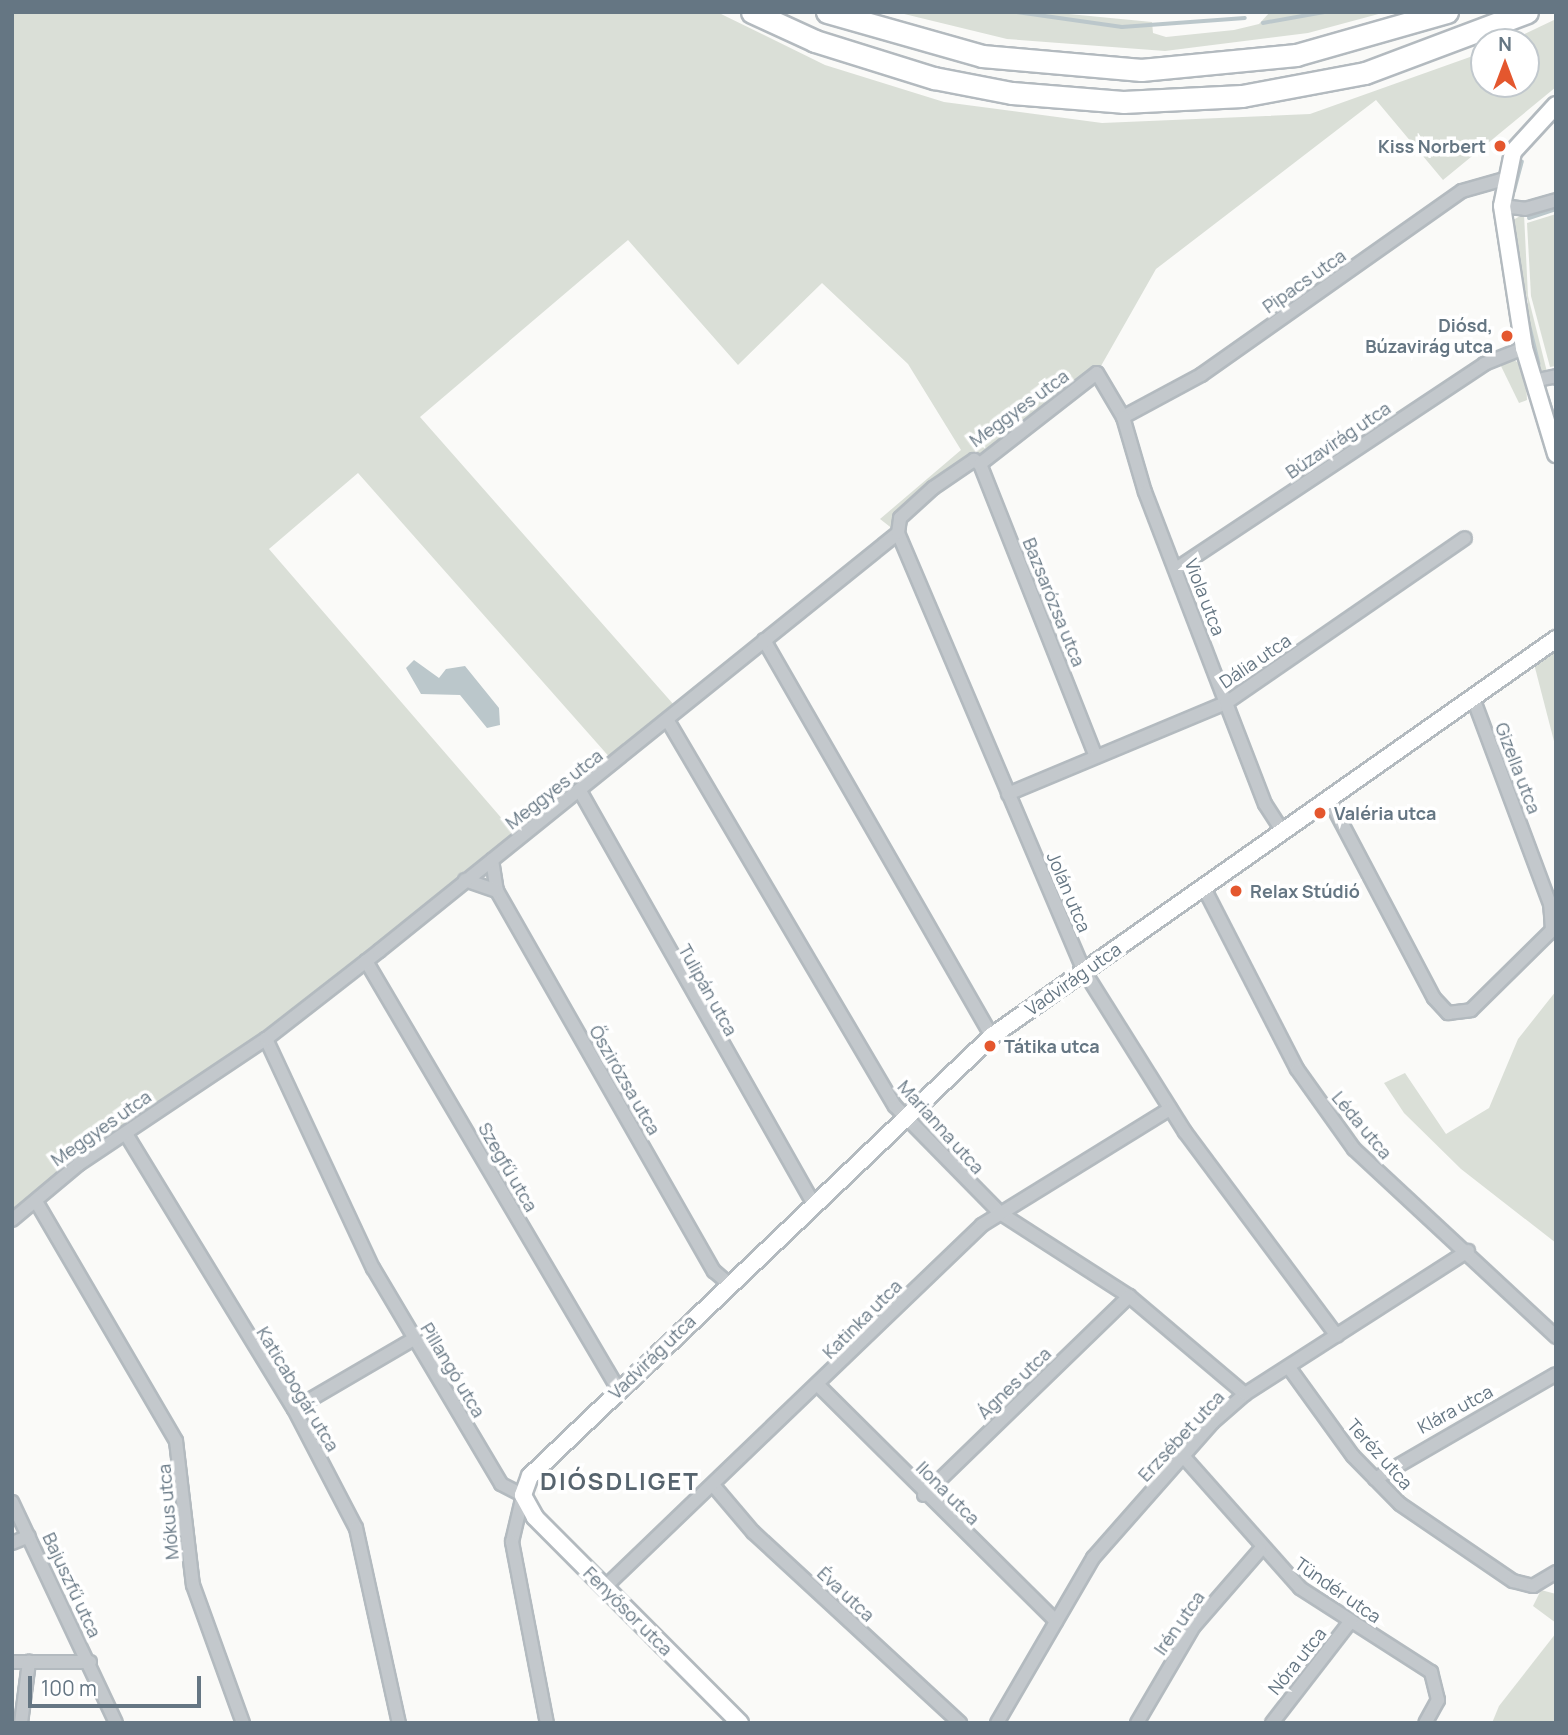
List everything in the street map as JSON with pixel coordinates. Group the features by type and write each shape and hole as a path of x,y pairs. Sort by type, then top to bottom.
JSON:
{"highway":[{"path":"752,12 815,41 934,78 1012,93 1123,102 1242,96 1366,73 1527,12"},
{"path":"827,12 982,56 1141,70 1296,55 1447,12"}],"street":[{"path":"1556,105 1513,152 1504,179 1502,206 1524,348 1556,454"},
{"name":"Pipacs utca","path":"1123,418 1201,375 1462,191 1504,179"},
{"path":"1502,206 1525,209 1556,200"},
{"name":"Búzavirág utca","path":"1176,569 1484,364 1524,348"},
{"name":"Viola utca","path":"1097,373 1123,418 1176,569 1265,804 1283,832"},
{"name":"Meggyes utca","path":"12,1220 37,1203 43,1191 266,1039 366,961 668,722 764,640 898,533 900,518 933,488 974,460 979,464 1097,373"},
{"path":"1533,381 1556,376"},
{"name":"Bazsarózsa utca","path":"979,464 1095,754"},
{"name":"Jolán utca","path":"898,533 1084,971 1170,1109 1337,1336"},
{"name":"Dália utca","path":"1008,794 1095,754 1226,703 1465,538"},
{"name":"Vadvirág utca","path":"523,1495 530,1476 813,1202 992,1036 1556,639"},
{"path":"764,640 992,1036"},
{"name":"Gizella utca","path":"1329,799 1442,1008 1455,1015 1471,1010 1552,930 1550,904 1473,698"},
{"name":"Marianna utca","path":"668,722 861,1054 906,1114 1000,1213 1129,1296 1245,1394"},
{"name":"Tulipán utca","path":"580,791 813,1202"},
{"name":"Őszirózsa utca","path":"492,860 497,891 714,1271 728,1283"},
{"path":"465,880 497,891"},
{"name":"Léda utca","path":"1204,888 1297,1069 1354,1149 1468,1251 1556,1337"},
{"name":"Szegfű utca","path":"366,961 619,1390"},
{"name":"Pillangó utca","path":"266,1039 347,1220 414,1339 501,1485 523,1495"},
{"name":"Katinka utca","path":"604,1588 1000,1213 1170,1109"},
{"name":"Katicabogár utca","path":"126,1134 293,1409 356,1528 399,1723"},
{"name":"Mókus utca","path":"37,1203 176,1441 193,1585 243,1723"},
{"name":"Erzsébet utca","path":"997,1723 1093,1558 1183,1456 1245,1394 1290,1369 1468,1251"},
{"name":"Ágnes utca","path":"924,1495 1129,1296"},
{"path":"293,1409 414,1339"},
{"name":"Teréz utca","path":"1290,1369 1375,1479 1400,1504 1513,1581 1533,1586 1556,1572"},
{"name":"Klára utca","path":"1375,1479 1399,1460 1556,1374"},
{"name":"Ilona utca","path":"818,1386 924,1495 1056,1621"},
{"name":"Tündér utca","path":"1183,1456 1260,1550 1300,1588 1432,1672 1438,1700 1425,1723"},
{"name":"Éva utca","path":"713,1485 753,1532 960,1723"},
{"path":"523,1495 513,1524 514,1563 547,1723"},
{"name":"Fenyősor utca","path":"523,1495 535,1517 740,1723"},
{"name":"Bajuszfű utca","path":"12,1502 90,1662 116,1723"},
{"path":"12,1544 29,1536"},
{"name":"Irén utca","path":"1136,1723 1194,1626 1260,1550"},
{"name":"Nóra utca","path":"1272,1723 1350,1622"},
{"path":"12,1662 90,1662"},
{"path":"21,1723 29,1662"}],"shaded area":[{"path":"12,12 717,12 825,65 944,102 1102,123 1310,114 1470,57 1470,98 1540,98 1540,28 1537,28 1556,19 1556,87 1443,180 1376,100 1156,269 1097,373 900,518 898,533 880,519 961,450 908,364 822,283 738,365 628,240 420,417 674,705 612,760 358,473 269,549 517,836 366,961 12,1220"},
{"path":"896,12 1048,12 1152,22 1153,33 1166,37 1234,30 1259,24 1270,12 1386,12 1308,33 1165,51 1007,39"},
{"path":"1524,214 1528,296 1547,372 1538,370 1526,331 1528,303 1511,221"},
{"path":"1556,214 1556,366 1550,367 1531,296 1527,223"},
{"path":"1513,359 1525,368 1527,400 1519,403 1499,362"},
{"path":"1556,645 1556,749 1533,660"},
{"path":"414,660 439,678 446,669 465,666 499,708 500,725 487,728 460,695 421,694 406,668"},
{"path":"1556,991 1556,1243 1461,1169 1404,1113 1384,1083 1405,1073 1446,1134 1489,1108 1518,1039"},
{"path":"1541,1590 1556,1594 1556,1623 1533,1606"},
{"path":"1556,1633 1556,1723 1492,1723 1499,1706"}],"waterway":[{"path":"1017,12 1122,27 1245,18"},
{"path":"1263,23 1324,12"},
{"path":"1514,191 1522,162"},
{"path":"1529,218 1556,209"},
{"path":"1514,230 1516,245"},
{"path":"1528,319 1539,364"},
{"path":"1548,397 1556,422"}],"place":[{"name":"Kiss Norbert","path":"1500,146"},
{"name":"Diósd, Búzavirág utca","path":"1507,336"},
{"name":"Valéria utca","path":"1320,813"},
{"name":"Relax Stúdió","path":"1236,891"},
{"name":"Tátika utca","path":"990,1046"}],"district":[{"name":"DIÓSDLIGET","path":"620,1481"}]}
